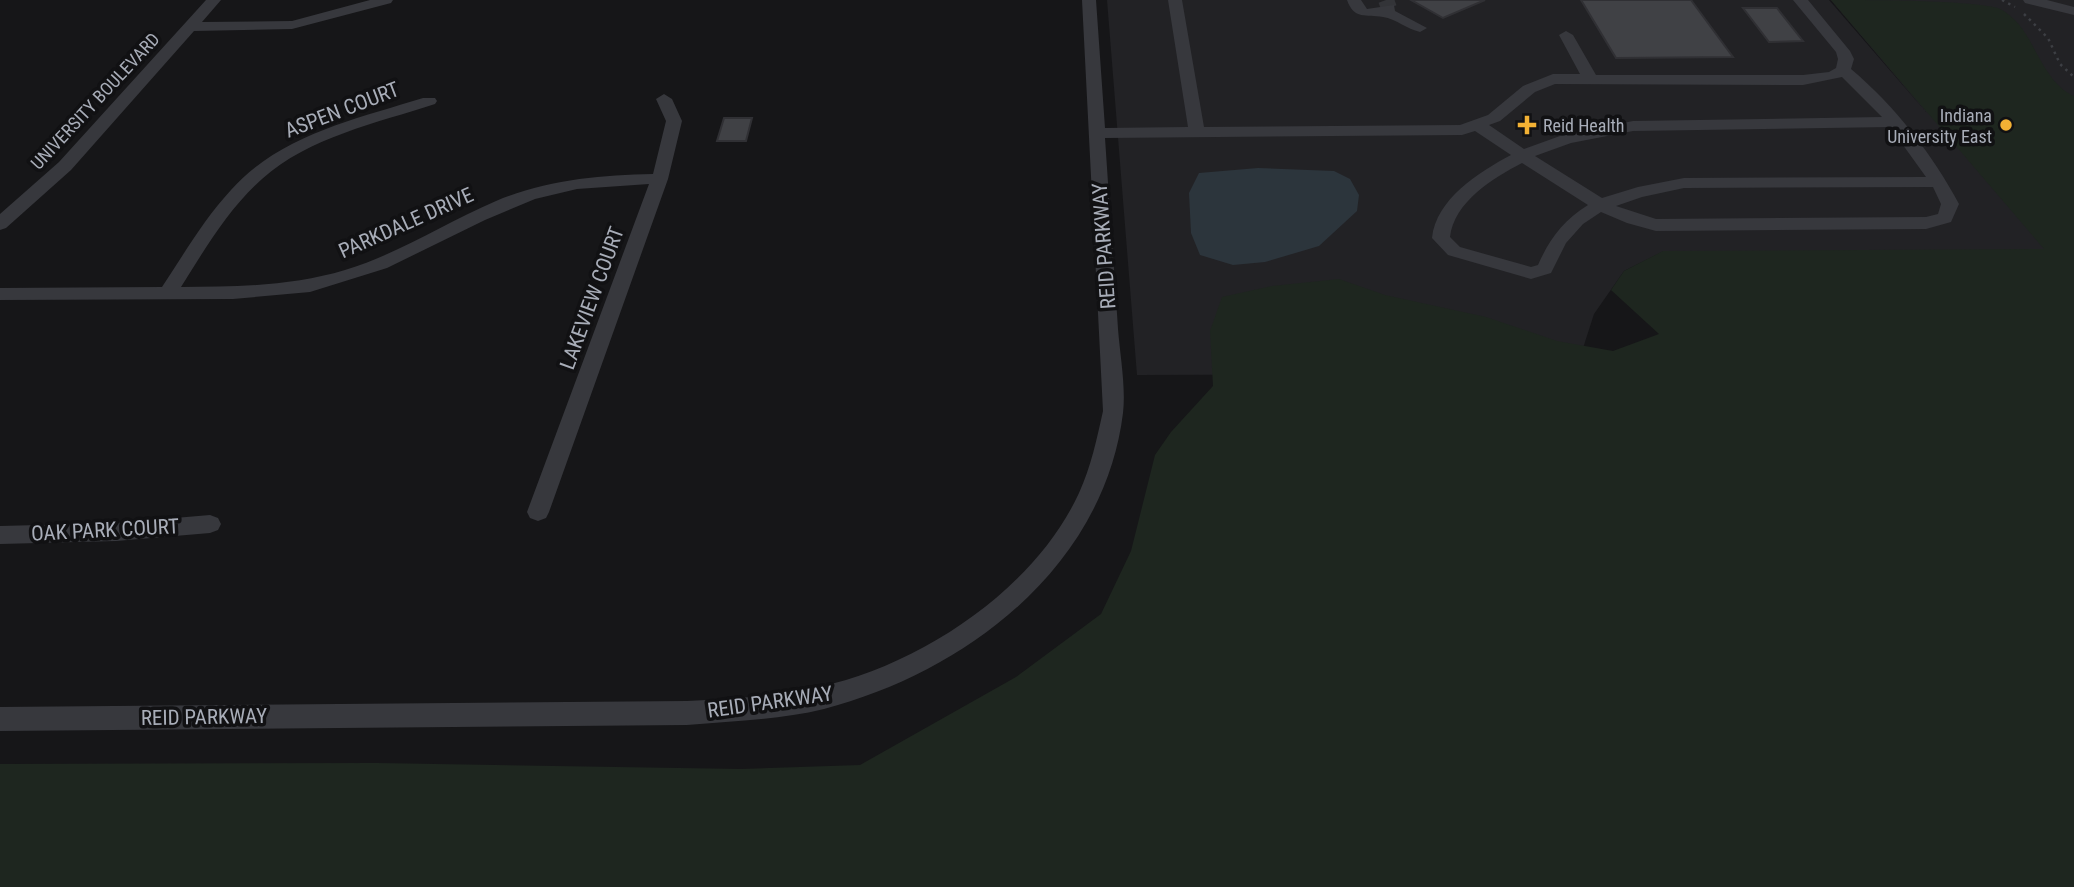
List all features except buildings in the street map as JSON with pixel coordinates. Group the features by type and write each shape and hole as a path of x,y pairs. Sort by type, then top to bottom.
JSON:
{"street":[{"name":"UNIVERSITY BOULEVARD","path":"0,224 65,166 214,0"},
{"path":"191,27 292,25 386,0"},
{"name":"REID PARKWAY","path":"0,719 687,713 772,706 838,694 950,645 993,616 1060,544 1088,496 1103,457 1113,411 1089,0"},
{"path":"1175,0 1197,132"},
{"path":"1354,0 1357,8 1364,13 1388,10 1420,29"},
{"path":"1095,133 1441,132 1479,126 1494,118 1540,83 1553,79 1803,80 1833,76 1843,70 1846,59 1843,51 1800,0"},
{"path":"2030,0 2074,12"},
{"path":"1566,36 1590,78"},
{"path":"1479,126 1600,205 1632,221 1656,225 1926,223 1945,218 1950,204 1940,182 1871,95 1843,70"},
{"name":"LAKEVIEW COURT","path":"538,512 660,179 674,121 664,99"},
{"name":"ASPEN COURT","path":"167,293 238,192 270,164 312,142 429,101"},
{"path":"1893,122 1633,125 1577,135 1522,154 1486,175 1456,203 1441,232 1441,238 1445,246 1454,251 1531,273 1545,269 1558,240 1577,220 1600,205 1638,192 1684,183 1940,182"},
{"name":"PARKDALE DRIVE","path":"0,294 249,292 308,286 356,273 388,260 502,205 529,195 581,183 660,179"},
{"name":"OAK PARK COURT","path":"0,535 116,532 210,524"}],"path":[{"path":"2002,0 2032,21 2048,38 2060,64 2074,77"}],"shaded area":[{"name":"Reid Health","path":"1107,0 1829,0 1926,112 1831,0 2074,0 2074,284 1664,251 1624,271 1594,314 1575,373 1137,375"},
{"path":"1831,0 1941,2 1998,8 2017,22 2051,77 2074,96 2074,887 0,887 0,764 377,763 741,769 860,765 1016,677 1101,614 1131,551 1155,455 1171,432 1213,386 1210,331 1222,297 1272,286 1339,279 1385,295 1486,317 1557,341 1613,351 1659,334 1611,290 1624,271 1663,251 2044,249"},
{"path":"1258,168 1334,171 1350,179 1359,195 1357,211 1319,246 1265,262 1233,265 1200,255 1191,233 1189,193 1199,173"}],"tunnel":[{"path":"1386,0 1389,8"}],"place":[{"name":"Reid Health","path":"1527,125"},
{"name":"Indiana University East","path":"2006,125"}]}
